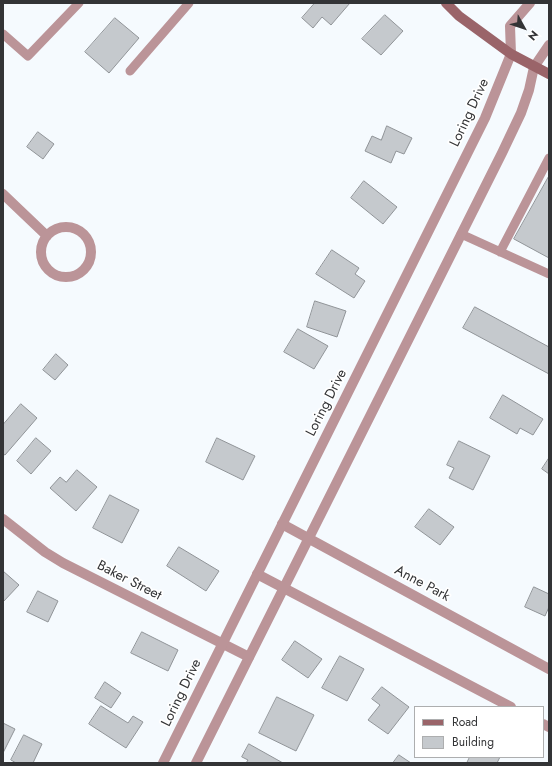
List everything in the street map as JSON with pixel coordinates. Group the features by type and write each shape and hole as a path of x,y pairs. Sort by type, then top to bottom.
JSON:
{"main road":[{"path":"446,3 460,16 511,54 549,74"}],"street":[{"path":"511,54 510,26 527,4"},
{"path":"196,763 502,153 521,113 529,90 534,67 549,44"},
{"name":"Loring Drive","path":"163,763 485,118 511,54"},
{"path":"3,194 47,236"},
{"path":"64,227 71,228 83,234 88,240 91,253 88,265 76,276 64,278 57,276 47,269 41,256 41,248 47,236 64,227"},
{"name":"Baker Street","path":"3,519 45,552 63,563 249,657"},
{"name":"Anne Park","path":"282,524 549,669"},
{"path":"257,574 509,706"}],"lane":[{"path":"3,34 28,56 79,3"},
{"path":"130,70 189,3"},
{"path":"500,252 549,158"},
{"path":"461,234 549,274"}],"building":[{"path":"315,3 350,3 331,25 322,17 313,28 302,18"},
{"path":"385,15 403,31 381,55 362,39"},
{"path":"115,18 139,38 109,73 85,52"},
{"path":"387,126 412,138 404,154 396,151 391,163 365,151 372,136 381,140"},
{"path":"38,132 54,144 43,159 27,147"},
{"path":"549,176 549,258 514,239"},
{"path":"364,181 397,207 383,224 351,198"},
{"path":"332,250 359,268 355,274 365,281 354,298 316,274"},
{"path":"315,301 346,311 337,337 307,327"},
{"path":"475,307 549,347 549,374 463,328"},
{"path":"298,329 328,346 314,369 284,352"},
{"path":"56,354 68,365 55,380 43,370"},
{"path":"503,395 543,419 533,435 520,428 517,434 490,418"},
{"path":"21,404 37,418 5,455 3,454 3,425"},
{"path":"36,438 51,451 31,474 17,461"},
{"path":"217,438 255,456 243,480 206,462"},
{"path":"459,441 490,456 473,490 449,478 454,468 447,465"},
{"path":"549,458 549,474 542,469"},
{"path":"77,470 97,487 76,511 50,488 60,477 66,482"},
{"path":"110,495 139,510 122,543 93,528"},
{"path":"429,509 454,527 440,545 415,527"},
{"path":"179,547 219,571 206,591 167,566"},
{"path":"3,571 19,585 3,602"},
{"path":"534,587 549,594 549,607 545,616 525,607"},
{"path":"38,591 58,601 48,622 27,612"},
{"path":"142,632 178,650 168,671 131,653"},
{"path":"295,641 322,659 308,678 282,660"},
{"path":"340,656 364,669 347,701 322,688"},
{"path":"105,682 121,693 111,708 95,698"},
{"path":"382,687 409,707 388,734 368,720 380,705 372,699"},
{"path":"277,697 314,715 296,751 259,733"},
{"path":"101,706 128,723 133,716 143,722 126,748 89,724"},
{"path":"3,723 15,729 3,753"},
{"path":"24,735 42,744 33,763 16,763 11,760"},
{"path":"249,744 283,763 246,763 248,760 242,757"},
{"path":"399,755 411,763 393,763"},
{"path":"470,758 500,758 497,763 467,763"}]}
